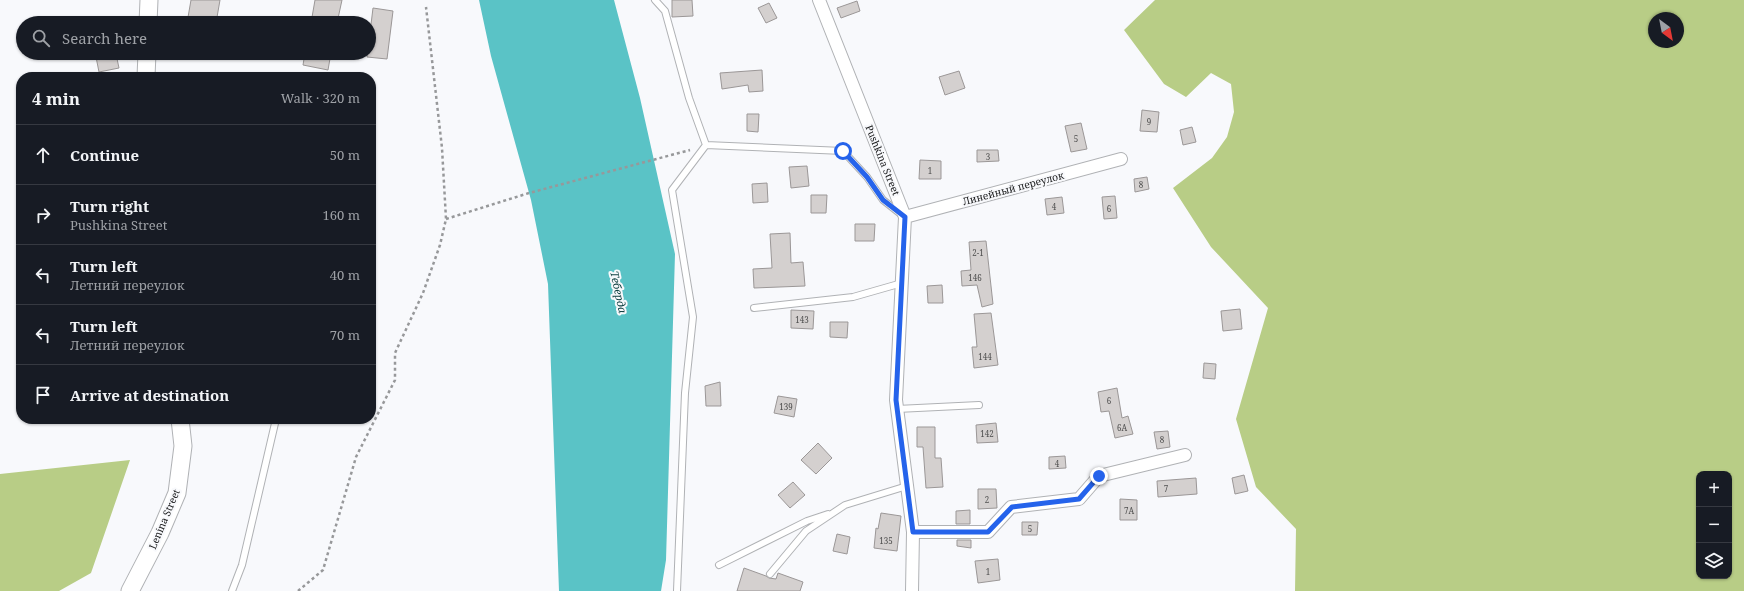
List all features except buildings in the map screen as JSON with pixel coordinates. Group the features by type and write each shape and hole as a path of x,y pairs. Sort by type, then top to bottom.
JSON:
{"main road":[{"path":"148,0 148,16"},
{"path":"146,60 146,72"},
{"name":"Lenina Street","path":"130,591 160,533 178,493 183,446 181,424"}],"street":[{"name":"Pushkina Street","path":"819,0 905,217 896,400 913,532 912,591"},
{"name":"Линейный переулок","path":"905,217 1121,159"},
{"path":"913,532 988,532 1012,507 1079,499 1099,476 1185,455"}],"lane":[{"path":"655,0 665,11 689,98 706,145"},
{"path":"706,145 843,151 867,177 883,200 905,217"},
{"path":"677,591 685,393 693,317 672,190 706,145"},
{"path":"754,308 853,297 902,283"},
{"path":"897,409 979,405"},
{"path":"232,591 242,565 275,424"},
{"path":"770,574 806,531 845,505 907,486"},
{"path":"719,565 807,521 835,512"}],"path":[{"path":"376,418 395,380 395,353 423,293 440,245 446,219 442,148 426,7"},
{"path":"446,219 545,189 706,145"},
{"path":"298,591 323,570 356,457 373,424"}],"green space":[{"path":"1155,0 1744,0 1744,591 1295,591 1296,529 1256,487 1236,419 1268,308 1211,247 1173,188 1212,158 1227,137 1234,112 1231,84 1211,73 1186,97 1164,84 1124,30"},
{"path":"130,460 91,573 59,591 0,591 0,474"}],"water":[{"name":"Теберда","path":"479,0 614,0 640,98 675,254 666,560 661,591 559,591 548,284 531,200 491,56"}],"route":[{"path":"843,151 867,177 883,200 905,217 896,400 913,532 988,532 1012,507 1079,499 1099,476"}]}
